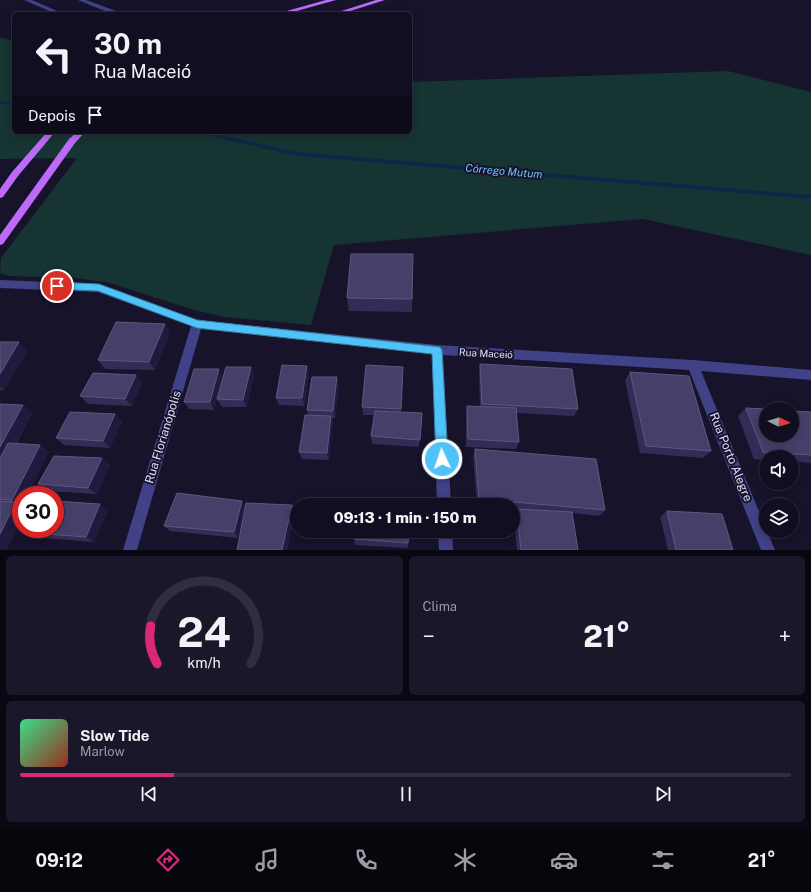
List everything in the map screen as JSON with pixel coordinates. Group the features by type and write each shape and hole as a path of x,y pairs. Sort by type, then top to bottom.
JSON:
{"main road":[{"path":"287,12 333,0"},
{"path":"342,12 382,0"},
{"path":"0,195 15,174 49,134"},
{"path":"0,242 79,134"}],"street":[{"path":"27,0 56,12"},
{"path":"81,0 112,12"},
{"name":"Rua Maceió","path":"0,284 99,288 197,324 437,350 693,365 811,375"},
{"name":"Rua Florianópolis","path":"130,550 197,324"},
{"path":"437,350 444,498"},
{"name":"Rua Porto Alegre","path":"693,365 768,550"},
{"path":"445,538 446,550"}],"green space":[{"path":"0,37 12,40 12,134 412,134 412,82 728,71 811,92 811,255 643,219 334,245 311,325 225,317 194,310 110,283 76,278 9,276 0,273 1,258 77,158 0,159"}],"building":[{"path":"351,254 413,254 412,299 347,298"},
{"path":"116,322 165,324 149,362 98,360"},
{"path":"0,342 19,342 0,374"},
{"path":"480,364 572,369 578,409 482,404"},
{"path":"282,365 307,366 302,398 276,398"},
{"path":"366,365 403,367 401,409 362,407"},
{"path":"226,367 251,367 243,400 217,399"},
{"path":"194,369 219,369 210,402 184,402"},
{"path":"630,372 689,376 711,451 646,446"},
{"path":"93,373 136,375 125,399 80,396"},
{"path":"312,377 337,377 333,411 307,410"},
{"path":"0,404 23,405 0,447"},
{"path":"467,406 516,408 519,442 468,439"},
{"path":"746,408 759,409 759,442"},
{"path":"375,411 422,413 420,440 371,436"},
{"path":"799,411 811,412 811,455 799,454 799,450 762,450 759,442 799,442"},
{"path":"70,412 115,414 103,441 56,438"},
{"path":"305,415 331,416 327,453 299,452"},
{"path":"8,443 40,445 19,486 12,486 12,500 0,499 0,458"},
{"path":"475,449 596,459 605,510 520,503 520,498 479,498"},
{"path":"54,456 102,458 88,488 38,484"},
{"path":"177,493 242,501 234,532 164,526"},
{"path":"0,501 12,502 12,510 0,534"},
{"path":"64,502 100,504 86,537 64,535"},
{"path":"246,503 290,505 290,514 282,550 237,550"},
{"path":"520,509 572,512 578,550 521,550"},
{"path":"667,511 722,514 733,550 676,550"},
{"path":"354,538 408,538 408,543"}],"waterway":[{"name":"Córrego Mutum","path":"0,102 12,104"},
{"name":"Córrego Mutum","path":"208,134 297,154 811,197"}],"route":[{"path":"57,286 99,288 197,324 437,350 442,459"}]}
